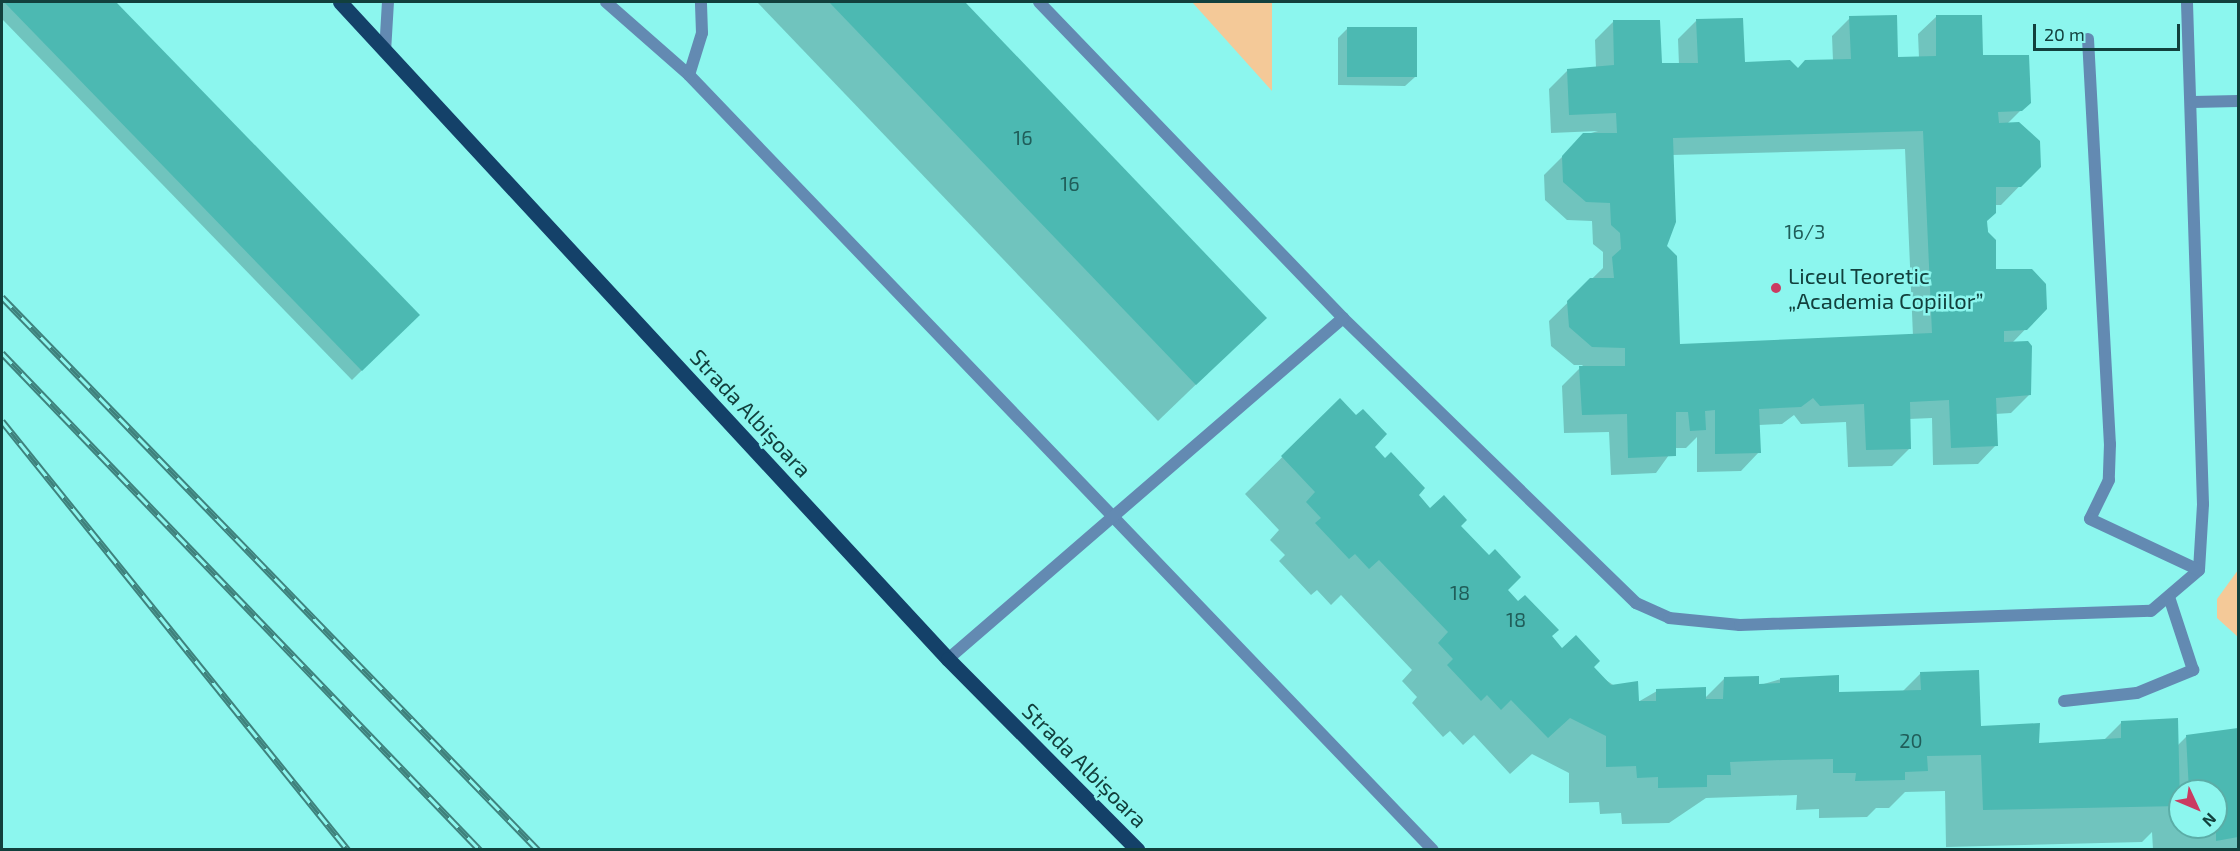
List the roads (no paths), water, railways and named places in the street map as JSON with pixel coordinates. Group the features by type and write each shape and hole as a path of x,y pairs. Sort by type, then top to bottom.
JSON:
{"main road":[{"name":"Strada Albișoara","path":"340,2 948,659 1138,849"}],"lane":[{"path":"385,52 388,2"},
{"path":"606,2 689,75 1112,521 1432,849"},
{"path":"689,75 702,33 701,2"},
{"path":"1039,2 1343,318 1636,603 1670,618 1740,625 2151,611 2170,600 2199,570 2203,504 2193,102 2187,2"},
{"path":"2088,39 2110,444 2109,480 2090,519 2199,570"},
{"path":"2193,102 2238,101"},
{"path":"948,659 1112,521 1343,318"},
{"path":"2064,700 2137,693 2193,670 2170,600"}],"railway":[{"path":"2,297 538,850"},
{"path":"2,353 480,850"},
{"path":"2,421 348,850"}],"place":[{"name":"Liceul Teoretic „Academia Copiilor”","path":"1776,288"}]}
